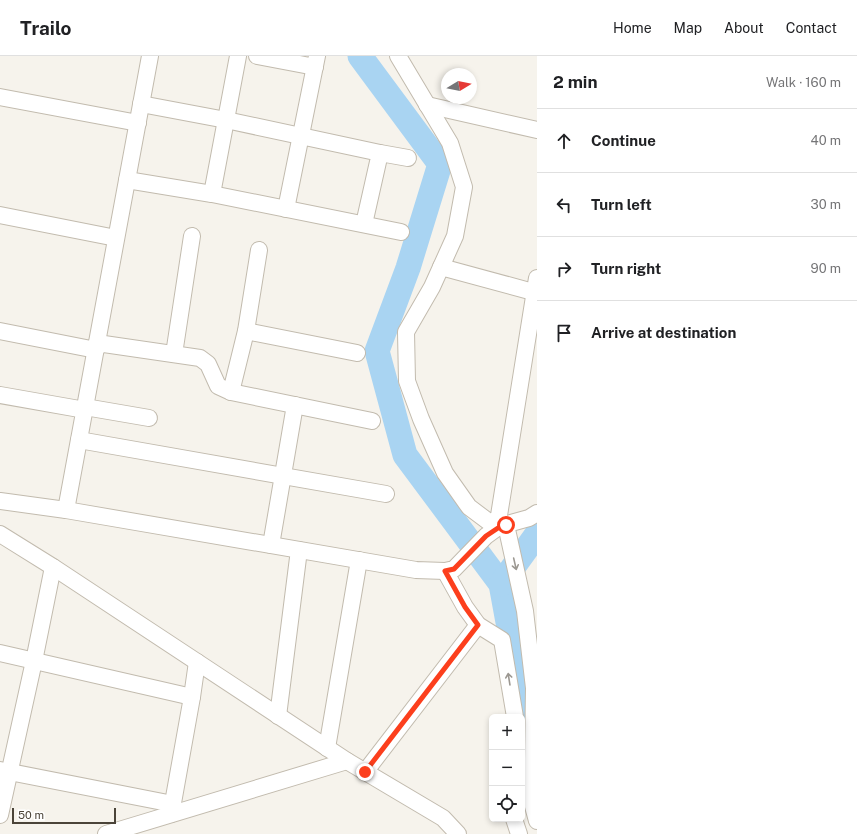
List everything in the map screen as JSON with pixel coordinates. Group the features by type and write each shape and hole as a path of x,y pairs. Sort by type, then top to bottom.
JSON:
{"street":[{"path":"66,510 150,56"},
{"path":"212,194 238,56"},
{"path":"257,56 316,62 286,209"},
{"path":"398,56 450,143 464,187 455,236 432,287 406,332 407,381 444,473 468,507 499,529"},
{"path":"0,97 138,123"},
{"path":"141,104 301,135 408,158"},
{"path":"428,105 537,130"},
{"path":"364,224 380,153"},
{"path":"127,180 212,194 401,232"},
{"path":"0,215 116,238"},
{"path":"174,354 192,236"},
{"path":"231,392 246,331 259,250"},
{"path":"441,267 536,288 499,529 525,611 534,688 533,759 530,794 537,822"},
{"path":"0,331 96,346 200,358 208,364 218,386 231,392 372,422"},
{"path":"246,331 357,353"},
{"path":"0,395 149,418"},
{"path":"271,546 295,405"},
{"path":"79,440 386,494"},
{"path":"0,501 66,510 416,570 450,570 499,529 529,518 537,513"},
{"path":"0,534 53,567 347,761 443,818 458,834"},
{"path":"278,716 299,550"},
{"path":"327,748 359,560"},
{"path":"0,816 5,771 34,661 53,567"},
{"path":"450,570 465,607 478,625 502,640 514,714"},
{"path":"365,772 478,625"},
{"path":"0,653 192,697"},
{"path":"172,809 197,662"},
{"path":"106,834 172,809 347,761"},
{"path":"5,771 172,809"},
{"path":"515,822 519,834"}],"waterway":[{"path":"360,56 440,164 408,268 377,351 405,455 501,584 525,715 523,750"},
{"path":"501,584 537,534"}],"route":[{"path":"365,772 478,625 465,607 445,571 454,569 486,536 498,528 506,525"}]}
